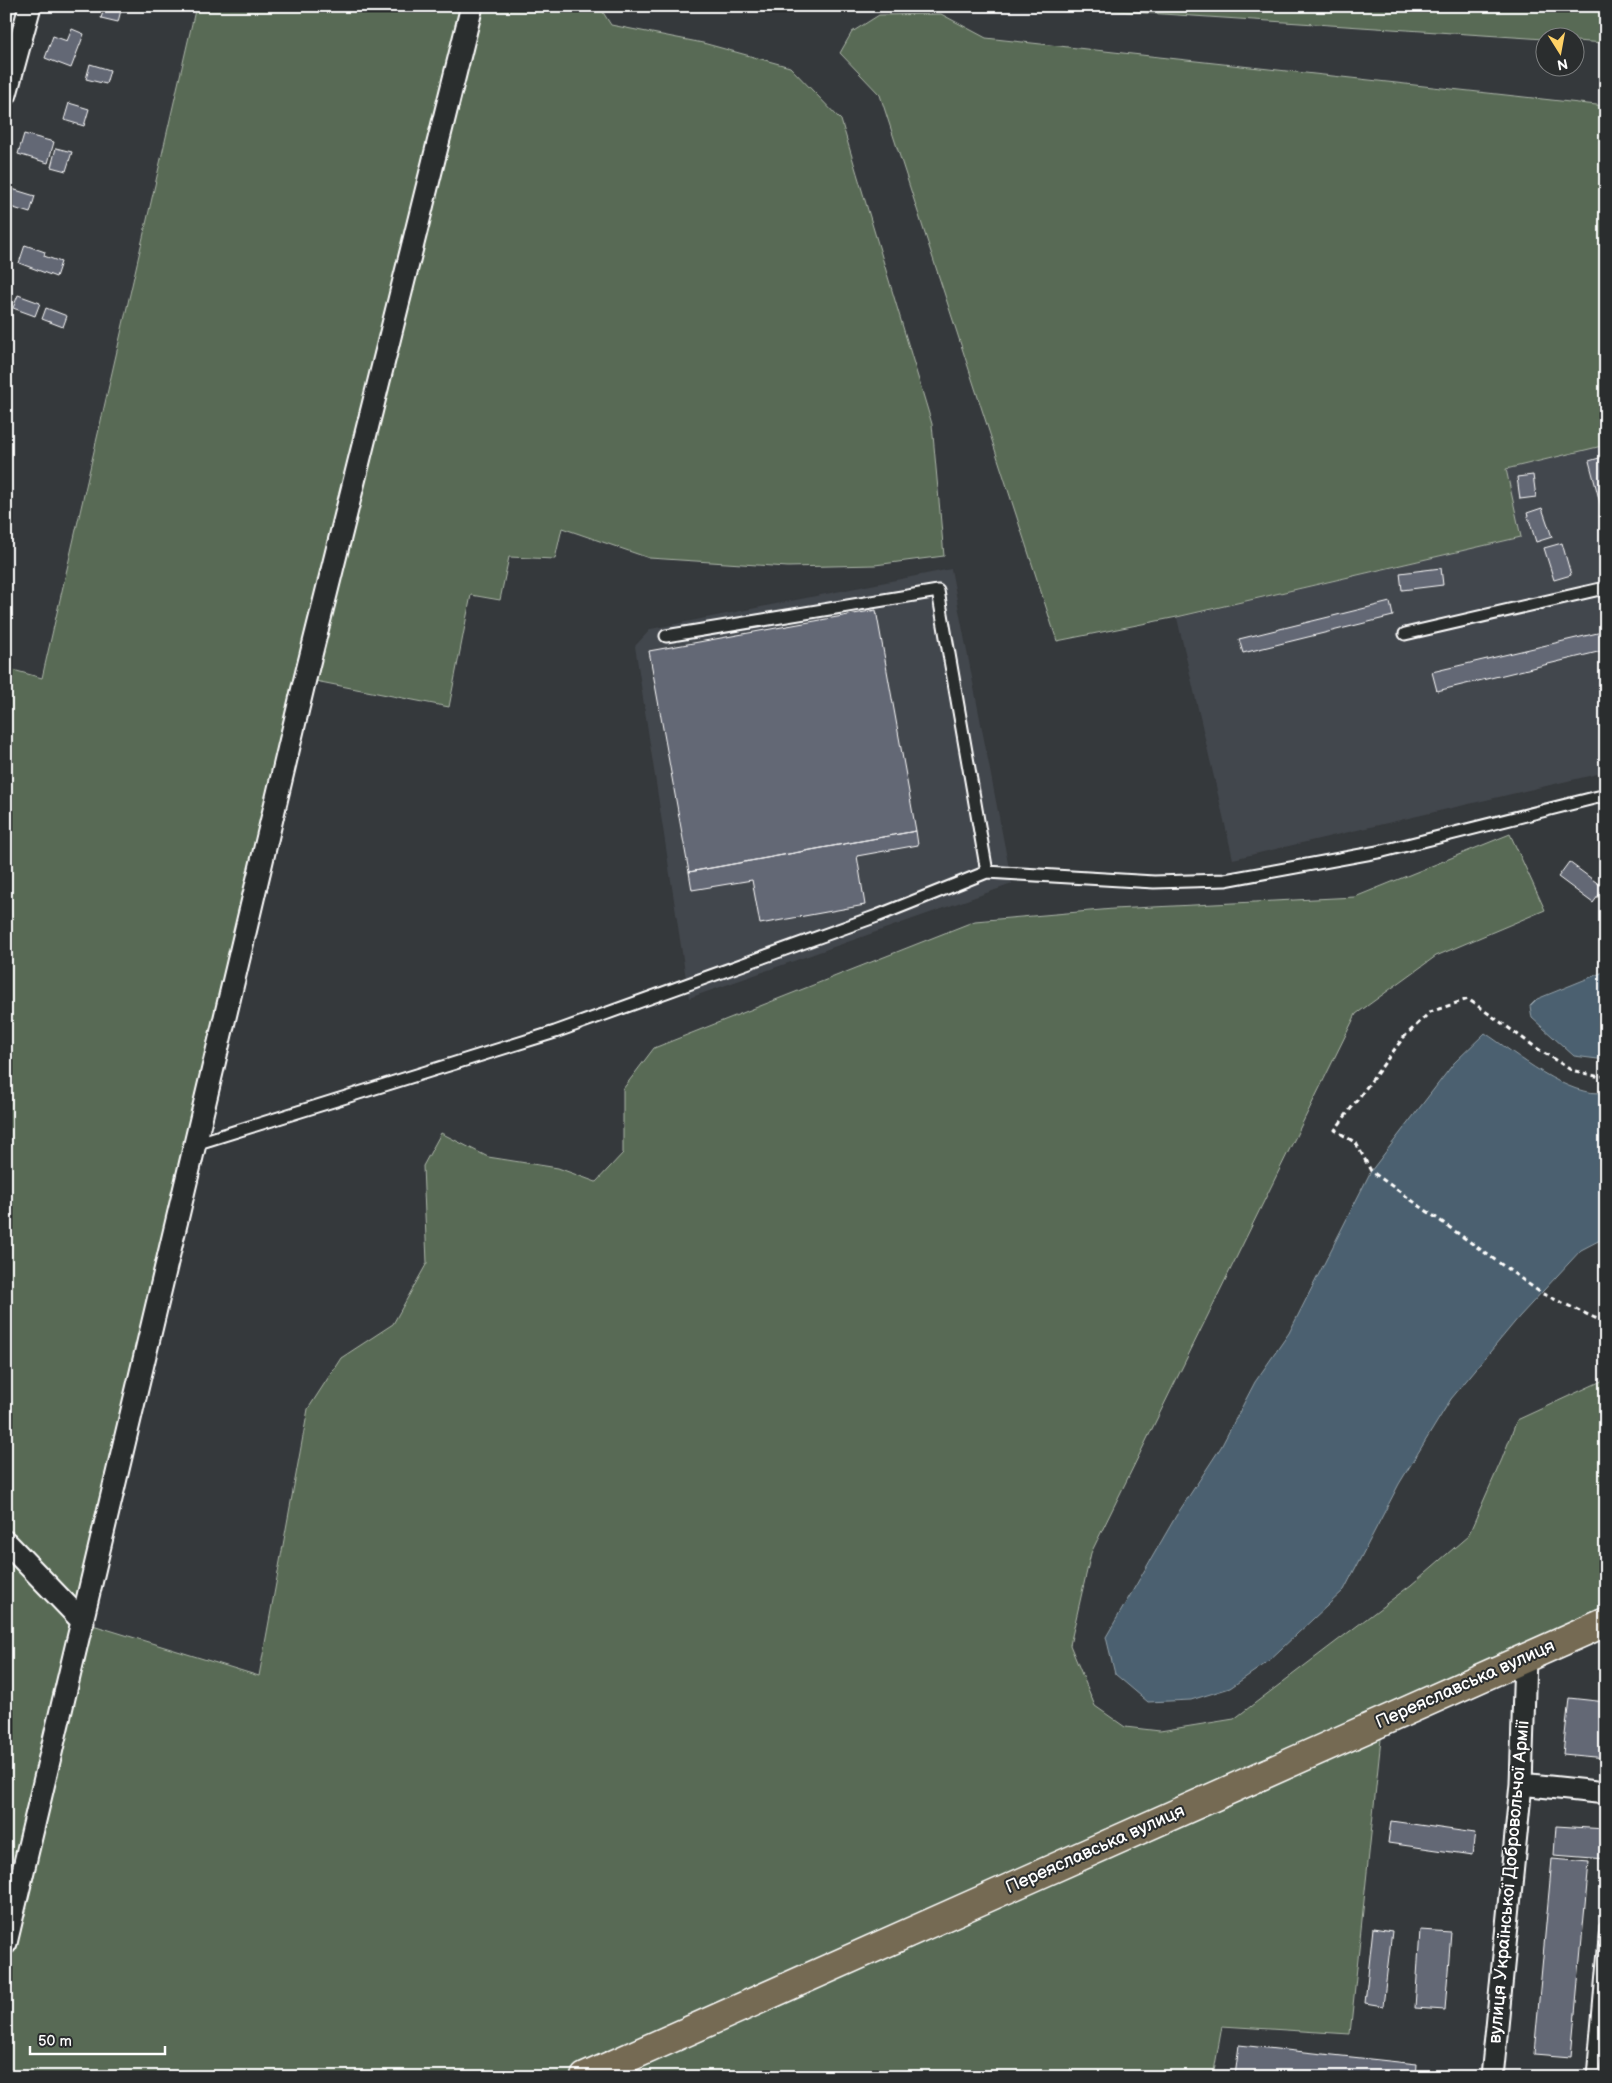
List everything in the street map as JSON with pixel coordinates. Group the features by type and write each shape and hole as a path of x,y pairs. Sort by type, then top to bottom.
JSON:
{"main road":[{"name":"Переяславська вулиця","path":"596,2074 1606,1622"}],"street":[{"path":"6,94 30,6"},
{"path":"6,1943 303,689 472,6"},
{"path":"6,1542 83,1622"},
{"name":"вулиця Української Добровольчої Армії","path":"1492,2077 1521,1784 1525,1658"},
{"path":"1521,1784 1606,1793"}],"lane":[{"path":"1405,634 1600,589 1606,594"},
{"path":"666,636 938,591 986,872"},
{"path":"196,1144 555,1032 877,916 986,872 1154,882 1225,880 1383,851 1606,794"},
{"path":"1593,2077 1606,1927"}],"path":[{"path":"1606,1075 1600,1077 1571,1070 1468,999 1430,1012 1403,1038 1335,1130 1356,1143 1370,1171 1541,1293 1594,1318 1606,1321"}],"shaded area":[{"path":"1606,445 1606,772 1233,859 1177,618 1521,537 1505,469"},
{"path":"951,569 1012,884 689,998 635,646 651,629"}],"green space":[{"path":"196,6 599,6 611,25 703,43 790,67 841,120 932,424 944,556 875,565 788,567 649,558 562,528 555,559 509,557 500,600 471,595 449,707 305,679 83,1622 259,1676 308,1409 341,1358 393,1324 427,1263 423,1166 441,1133 488,1157 558,1168 596,1182 623,1153 623,1089 654,1048 975,921 1113,909 1355,897 1510,834 1545,910 1436,956 1356,1014 1091,1553 1070,1645 1095,1706 1125,1727 1160,1731 1234,1719 1411,1585 1468,1536 1517,1420 1606,1379 1606,1622 1383,1720 1350,2034 1222,2026 1213,2077 6,2077 6,668 42,678"},
{"path":"1040,6 1606,6 1606,43 1584,42 1584,28 1534,28 1534,38"},
{"path":"941,14 986,38 1606,106 1606,445 1506,469 1521,537 1177,617 1057,641 880,95 840,53 852,32 879,15"}],"water":[{"path":"1606,971 1606,1060 1574,1056 1532,1018 1530,1006 1537,999"},
{"path":"1485,1033 1543,1073 1560,1082 1592,1093 1606,1092 1606,1237 1581,1250 1519,1317 1451,1399 1399,1484 1344,1590 1265,1664 1230,1688 1191,1700 1148,1702 1115,1674 1106,1637 1176,1516 1221,1447 1255,1382 1289,1333 1371,1171 1454,1063"}],"building":[{"path":"105,6 121,10 118,22 101,18"},
{"path":"72,29 84,34 71,68 45,58 53,36 67,41"},
{"path":"90,64 110,70 106,84 86,79"},
{"path":"69,103 89,109 84,126 64,120"},
{"path":"24,134 54,142 48,163 18,154"},
{"path":"56,148 72,152 66,171 51,167"},
{"path":"12,189 35,196 30,213 7,206"},
{"path":"25,245 45,252 44,256 61,262 56,277 19,263"},
{"path":"18,295 40,303 35,316 13,308"},
{"path":"46,308 67,316 63,327 42,319"},
{"path":"1606,456 1606,509 1602,510 1589,461"},
{"path":"1533,475 1536,497 1520,499 1517,477"},
{"path":"1542,508 1552,537 1536,542 1527,513"},
{"path":"1562,543 1571,575 1554,580 1544,548"},
{"path":"1441,568 1443,585 1402,590 1400,573"},
{"path":"1390,602 1393,616 1243,653 1239,639"},
{"path":"876,610 916,831 689,872 649,651"},
{"path":"1606,631 1606,650 1437,691 1432,672"},
{"path":"916,831 918,845 857,856 865,905 760,924 752,880 692,890 689,872"},
{"path":"1569,862 1604,888 1593,903 1558,877"},
{"path":"1569,1698 1606,1702 1604,1725 1606,1725 1606,1758 1563,1754"},
{"path":"1391,1821 1475,1833 1472,1855 1388,1843"},
{"path":"1556,1826 1606,1829 1606,1859 1554,1855"},
{"path":"1552,1859 1589,1862 1571,2057 1534,2054"},
{"path":"1373,1928 1392,1931 1383,2006 1365,2003"},
{"path":"1420,1930 1451,1932 1445,2010 1415,2008"},
{"path":"1239,2045 1417,2064 1416,2077 1235,2076"}]}
